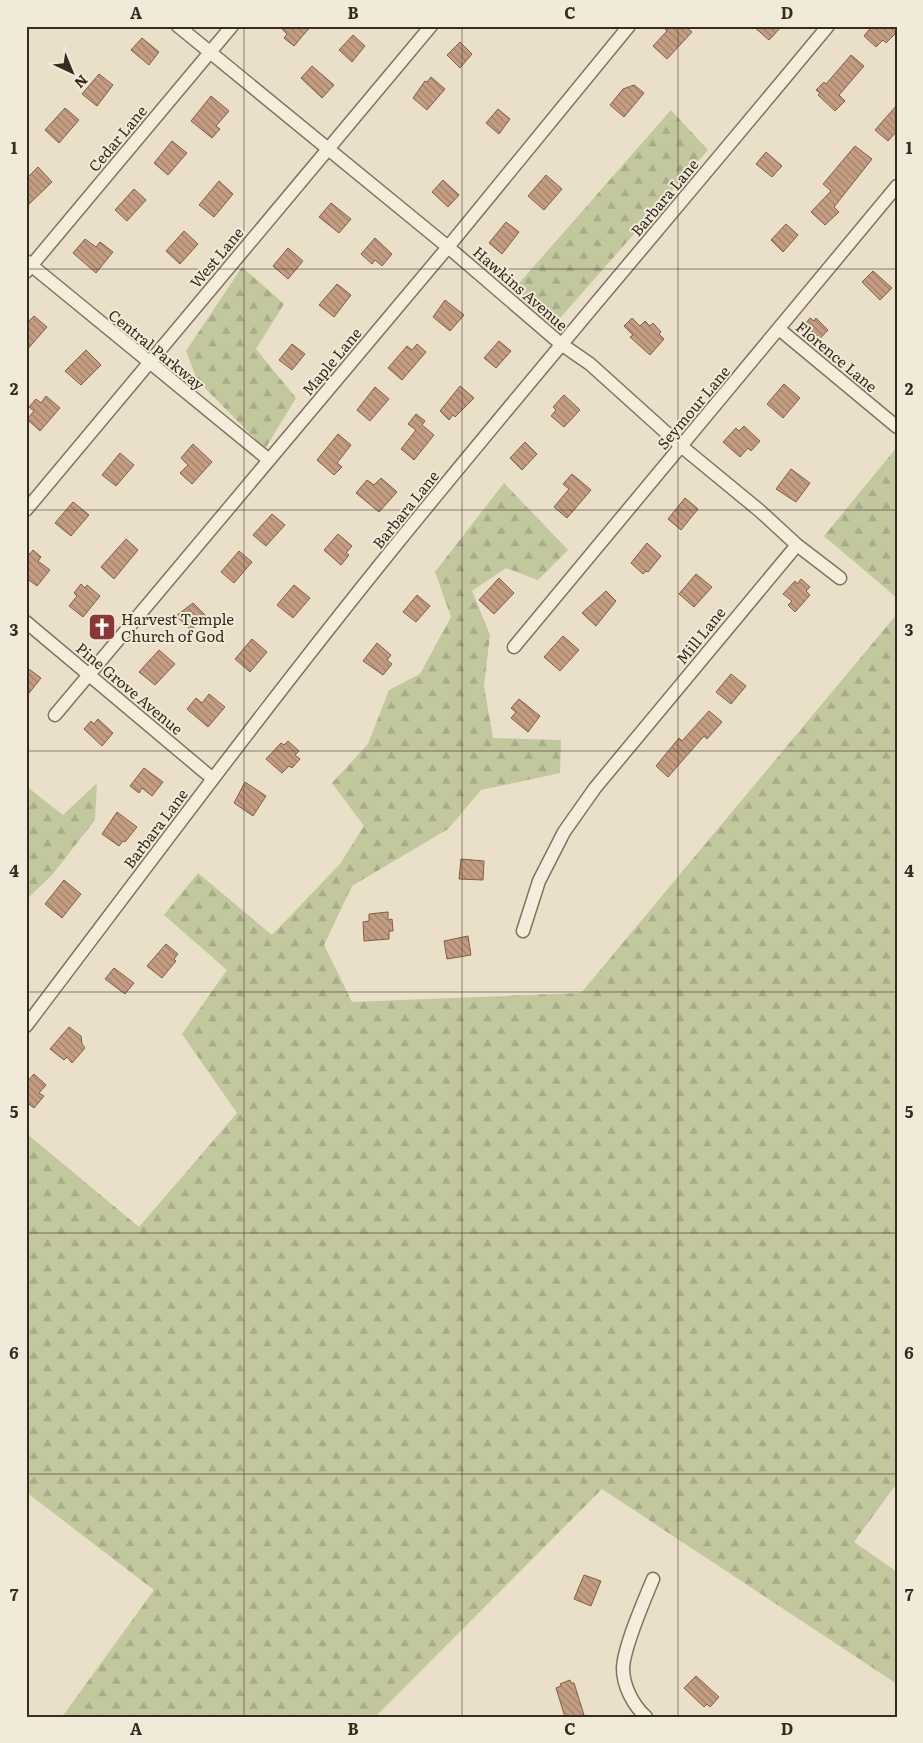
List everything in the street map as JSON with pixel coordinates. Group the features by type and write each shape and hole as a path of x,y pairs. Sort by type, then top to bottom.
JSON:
{"street":[{"name":"Hawkins Avenue","path":"178,26 448,247 561,344 596,369 681,446 760,510 797,545 840,578"},
{"name":"Cedar Lane","path":"28,266 232,26"},
{"name":"West Lane","path":"26,510 431,26"},
{"name":"Maple Lane","path":"56,715 448,247 629,26"},
{"name":"Barbara Lane","path":"26,1026 213,779 388,556 561,344 828,26"},
{"name":"Seymour Lane","path":"514,647 897,186"},
{"name":"Central Parkway","path":"28,266 269,460"},
{"name":"Florence Lane","path":"779,329 897,427"},
{"name":"Mill Lane","path":"523,931 539,881 564,832 596,788 797,545"},
{"name":"Pine Grove Avenue","path":"26,622 213,779"},
{"path":"646,1717 631,1698 623,1668 631,1637 653,1579"}],"green space":[{"path":"671,110 708,150 553,326 514,289"},
{"path":"242,267 284,304 256,349 296,398 265,449 197,380 186,351"},
{"path":"897,447 897,598 824,536"},
{"path":"504,483 568,550 538,580 506,568 472,591 490,635 484,686 493,738 561,740 560,773 481,790 448,829 352,886 324,945 352,1002 581,993 897,614 897,1483 854,1542 897,1572 897,1684 602,1489 375,1717 62,1717 154,1590 26,1492 26,1133 139,1227 237,1113 182,1034 227,970 164,915 198,873 272,935 340,864 364,826 332,783 368,744 389,690 420,674 451,617 435,572"},
{"path":"97,783 95,820 52,875 26,900 26,786 63,815"}],"building":[{"path":"279,26 311,26 294,46 284,38 287,34"},
{"path":"662,26 685,26 692,32 667,59 653,46 667,31"},
{"path":"753,26 782,26 769,40"},
{"path":"872,26 897,26 897,32 886,43 883,40 876,47 864,36"},
{"path":"353,35 365,46 352,62 339,50"},
{"path":"142,38 159,52 149,65 131,50"},
{"path":"460,42 472,54 460,68 447,55"},
{"path":"851,55 864,66 839,95 845,101 835,111 818,95 820,93 816,90 824,82 826,84"},
{"path":"312,66 334,85 322,98 301,78"},
{"path":"99,74 113,85 97,106 82,94"},
{"path":"431,77 445,89 427,110 413,98 425,81 427,82"},
{"path":"634,85 644,93 624,117 610,105 623,89"},
{"path":"211,96 229,111 216,126 220,129 212,138 191,121"},
{"path":"897,105 897,131 888,141 875,130"},
{"path":"65,108 79,120 59,143 45,130"},
{"path":"498,109 510,119 499,134 486,123"},
{"path":"172,141 187,153 168,175 154,163"},
{"path":"855,146 872,159 834,207 839,212 825,225 811,212 831,191 823,184"},
{"path":"766,152 782,166 772,177 756,164"},
{"path":"38,167 52,182 26,207 26,179"},
{"path":"546,175 562,189 544,210 528,196"},
{"path":"443,180 459,195 448,207 432,192"},
{"path":"219,181 233,194 214,217 199,205"},
{"path":"134,189 146,200 127,221 115,210"},
{"path":"331,203 351,219 339,233 319,217"},
{"path":"506,222 519,232 502,254 489,243"},
{"path":"786,224 798,235 783,252 771,240"},
{"path":"184,231 198,244 180,264 166,251"},
{"path":"375,238 392,254 382,266 375,260 372,264 361,254"},
{"path":"85,239 96,247 100,242 113,252 96,273 73,253"},
{"path":"288,248 303,261 288,279 273,266"},
{"path":"873,271 892,288 880,300 862,282"},
{"path":"337,284 351,295 334,317 319,305"},
{"path":"445,300 464,315 450,331 433,317"},
{"path":"34,316 47,327 26,351 26,324"},
{"path":"632,318 640,326 645,321 650,326 653,323 661,332 659,334 664,339 650,355 630,337 633,335 624,326"},
{"path":"810,318 814,321 816,318 828,330 814,345 802,334 806,330 803,327"},
{"path":"499,341 511,351 496,368 484,358"},
{"path":"292,344 305,354 292,370 279,360"},
{"path":"417,344 426,352 402,380 388,368 407,346 412,350"},
{"path":"86,350 101,365 81,385 65,371"},
{"path":"784,384 800,398 783,418 767,404"},
{"path":"460,386 474,398 455,417 453,415 449,420 440,411"},
{"path":"375,387 389,399 370,421 357,410"},
{"path":"564,395 580,410 564,427 551,416 556,410 553,407"},
{"path":"46,396 60,408 40,431 27,419 34,411 29,407 36,399 41,403"},
{"path":"416,414 425,421 422,425 434,435 414,460 401,449 416,430 408,424"},
{"path":"744,426 760,441 751,451 748,448 740,457 723,442 736,428 739,431"},
{"path":"338,434 351,445 337,463 342,467 334,475 317,460"},
{"path":"525,442 537,454 522,470 510,458"},
{"path":"193,444 212,462 192,484 180,473 188,465 181,458"},
{"path":"120,453 134,465 116,486 102,475"},
{"path":"791,469 810,483 796,502 776,489"},
{"path":"572,474 591,490 567,518 554,507 569,489 563,484"},
{"path":"381,478 397,492 379,512 356,493 367,480 374,485"},
{"path":"685,498 698,509 681,530 668,519"},
{"path":"73,502 89,515 71,536 55,523"},
{"path":"272,514 285,525 266,546 253,535"},
{"path":"338,534 352,546 346,553 349,555 341,565 324,550"},
{"path":"126,539 138,550 114,579 101,567"},
{"path":"647,543 661,556 648,572 646,571 643,574 631,563"},
{"path":"33,550 41,557 38,561 50,570 37,586 26,578 26,551 30,554"},
{"path":"239,551 252,562 234,583 221,572"},
{"path":"696,574 712,587 694,607 679,594"},
{"path":"499,578 514,593 494,614 479,600"},
{"path":"801,579 810,587 806,591 810,595 795,612 788,605 792,601 783,594 795,581 797,584"},
{"path":"81,584 85,588 87,585 100,596 83,617 69,606 77,596 74,593"},
{"path":"294,585 310,598 293,618 277,605"},
{"path":"606,591 616,601 596,626 582,613"},
{"path":"417,595 430,606 416,622 403,612"},
{"path":"193,603 206,616 191,630 176,616"},
{"path":"563,636 579,650 560,671 544,657"},
{"path":"252,639 267,652 250,672 235,659"},
{"path":"377,643 391,655 387,660 392,664 383,675 363,661"},
{"path":"159,650 175,664 155,685 139,672"},
{"path":"26,667 41,678 26,697"},
{"path":"731,674 746,686 731,704 716,692"},
{"path":"209,694 225,707 208,727 187,709 196,698 202,703"},
{"path":"519,699 540,716 528,732 511,718 516,712 511,708"},
{"path":"709,711 722,722 707,739 704,736 668,777 656,766 679,738 682,741"},
{"path":"98,719 113,733 102,746 84,729 91,721 94,724"},
{"path":"288,741 299,751 295,755 300,759 292,768 289,766 282,773 266,759 281,743 284,745"},
{"path":"144,768 163,782 152,796 142,788 139,793 130,786"},
{"path":"245,782 266,796 253,816 234,803"},
{"path":"117,812 137,827 125,842 123,841 119,846 102,834"},
{"path":"461,859 484,861 483,880 459,879"},
{"path":"64,880 81,894 62,918 45,904"},
{"path":"388,912 388,920 392,919 393,931 389,931 389,939 364,941 363,922 369,921 369,914"},
{"path":"468,936 471,955 447,959 444,941"},
{"path":"166,944 178,954 174,959 176,961 162,978 147,966"},
{"path":"114,968 134,983 125,994 105,979"},
{"path":"69,1027 81,1036 82,1044 85,1048 72,1063 67,1057 64,1060 50,1049"},
{"path":"34,1074 46,1085 39,1093 44,1096 34,1108 26,1102 26,1083"},
{"path":"584,1575 601,1581 591,1606 574,1599"},
{"path":"696,1676 719,1697 710,1707 707,1704 704,1707 684,1688"},
{"path":"570,1680 571,1683 574,1683 584,1715 578,1717 565,1717 556,1688"}],"place":[{"name":"Harvest Temple Church of God","path":"102,627"}]}
